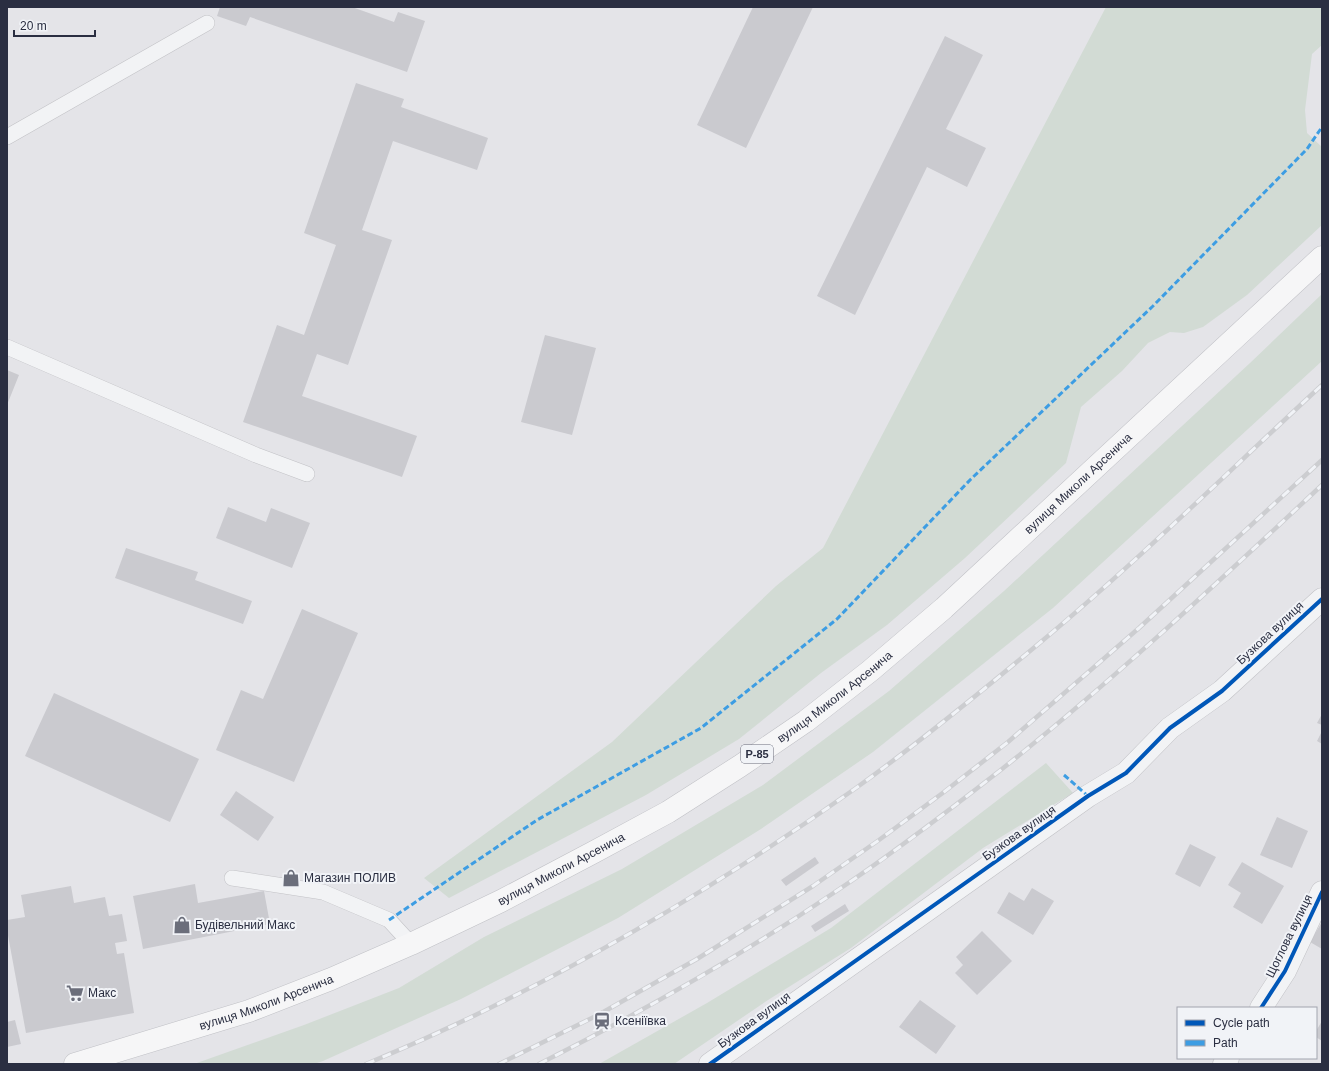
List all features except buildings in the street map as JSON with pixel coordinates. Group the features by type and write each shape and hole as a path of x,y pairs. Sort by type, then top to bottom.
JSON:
{"main road":[{"name":"вулиця Миколи Арсенича","path":"75,1064 249,1011 331,979 411,944 501,901 668,812 740,766 806,721 870,671 944,608 1322,257"}],"street":[{"name":"Бузкова вулиця","path":"710,1064 1088,796 1126,773 1170,728 1222,691 1322,599"},
{"name":"Щоглова вулиця","path":"1262,1007 1285,971 1322,892"}],"lane":[{"path":"7,137 207,23"},
{"path":"7,347 256,455 307,474"},
{"path":"232,878 323,892 390,920 411,944"}],"shaded area":[{"path":"1106,7 1322,7 1322,45 1312,54 1305,110 1307,133 1322,147 1322,225 1247,295 1203,327 1184,333 1170,332 1148,343 1122,371 1081,407 1066,463 965,558 887,625 821,673 739,739 646,795 449,898 424,878 612,742 776,586 823,548"},
{"path":"1322,294 1322,361 1053,608 873,752 761,829 618,918 461,999 323,1061 314,1064 194,1064 304,1025 399,988 484,937 622,869 763,785 889,691 1004,591 1250,363"},
{"path":"1046,763 1073,793 983,848 851,948 768,1000 674,1064 599,1064 707,1003 831,928"}],"railway":[{"path":"366,1064 494,1006 557,974 618,940 740,867 856,788 950,716 1019,660 1114,579 1322,385"},
{"path":"499,1064 598,1015 697,959 813,886 879,840 1008,742 1139,628 1322,460"},
{"path":"539,1064 614,1025 725,962 832,894 918,833 1002,769 1085,701 1165,630 1322,485"}],"marked path":[{"path":"389,920 537,820 701,728 837,619 971,479 1153,306 1307,149 1322,127"},
{"path":"1064,775 1088,796"}],"cycle path":[{"path":"710,1064 1088,796 1126,773 1170,728 1222,691 1322,599"},
{"path":"1262,1007 1285,971 1322,892"}],"place":[{"name":"Магазин ПОЛИВ","path":"291,878"},
{"name":"Будівельний Макс","path":"182,925"},
{"name":"Макс","path":"75,993"},
{"name":"Ксеніївка","path":"602,1021"}]}
